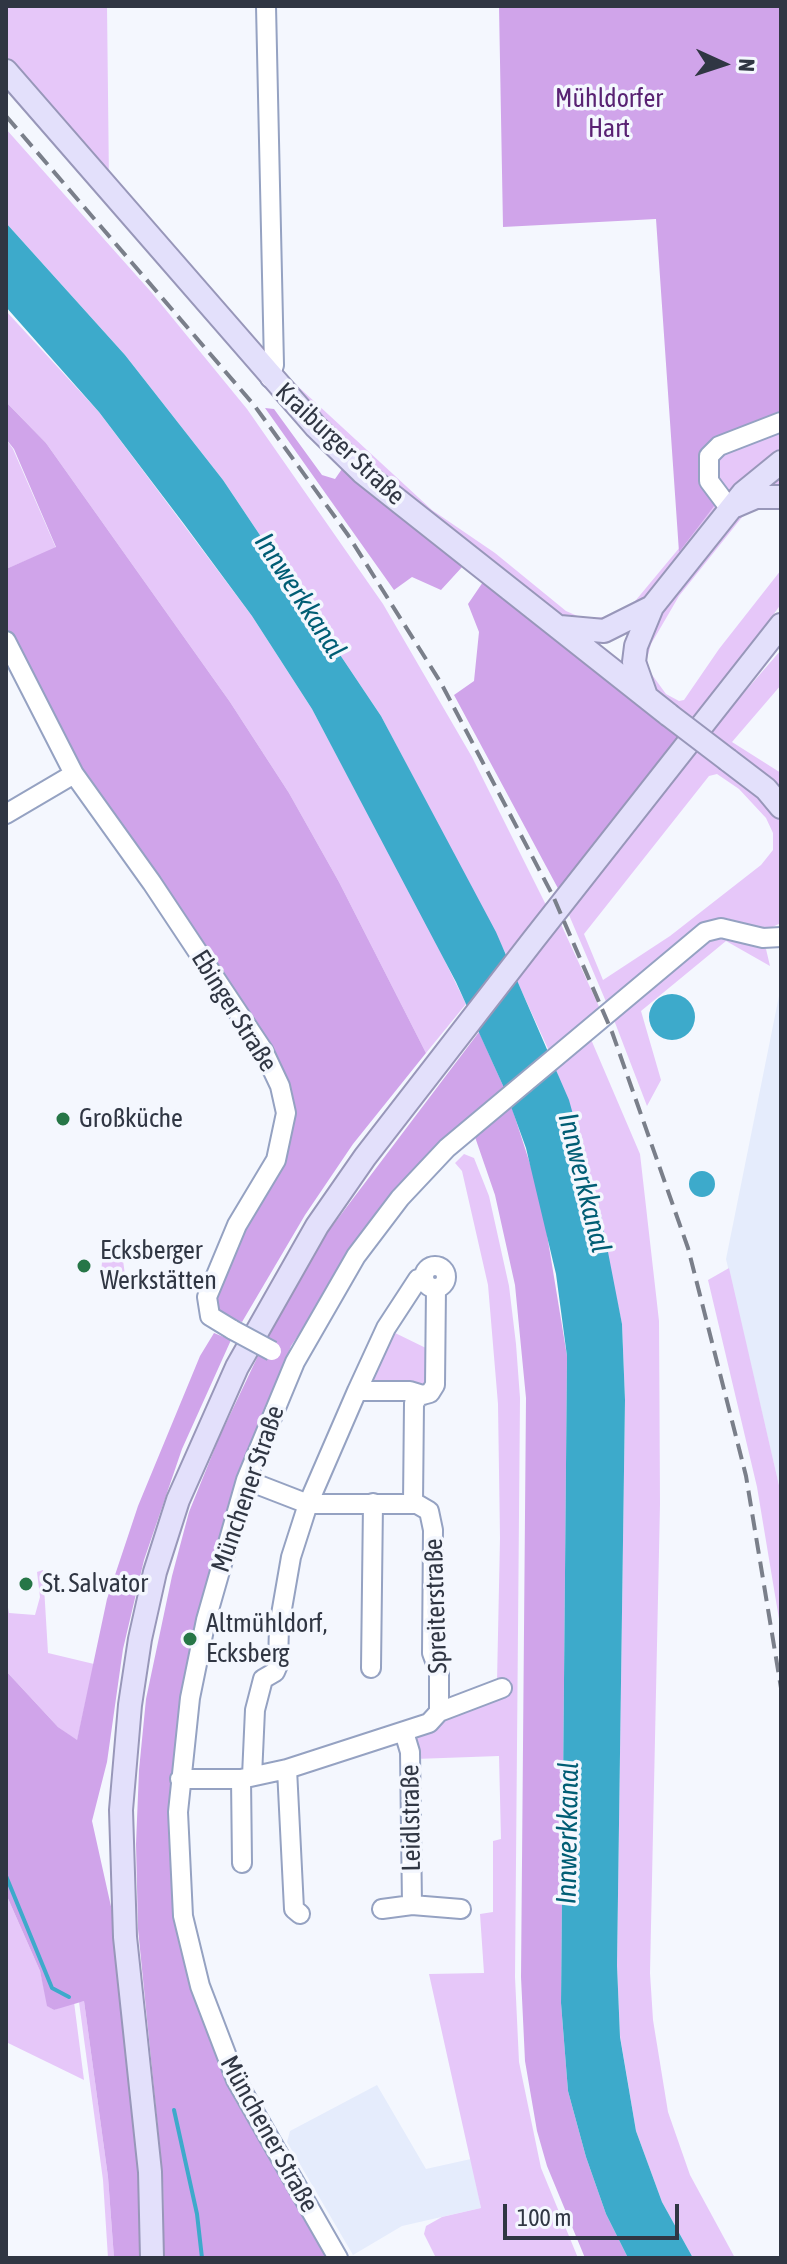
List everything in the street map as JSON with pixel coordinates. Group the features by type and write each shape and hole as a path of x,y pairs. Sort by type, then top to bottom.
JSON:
{"main road":[{"name":"Kraiburger Straße","path":"6,71 270,378 362,472 669,715 774,791 781,807"},
{"path":"607,666 647,609 730,509 756,480 781,462"},
{"path":"730,509 756,497 781,497"},
{"path":"559,627 604,631 628,622 647,609"},
{"path":"646,697 634,668 636,646 647,609"},
{"path":"152,2258 150,2172 125,1937 121,1810 130,1705 155,1572 178,1500 206,1431 272,1302 317,1226 365,1157 779,629"},
{"path":"607,666 636,646"}],"street":[{"path":"266,6 274,365 270,378"},
{"path":"730,509 709,481 709,456 719,446 781,422"},
{"name":"Ebinger Straße","path":"6,641 74,774 263,1050 285,1099 285,1125 276,1160 237,1225 207,1297 210,1316 295,1362"},
{"path":"6,814 74,774"},
{"name":"Münchener Straße","path":"338,2258 254,2116 222,2049 200,1986 181,1901 178,1841 180,1779 197,1655 246,1480 295,1362 374,1229 426,1170 475,1122 705,932 721,928 763,938 781,937"},
{"path":"242,1863 255,1710 263,1679 278,1665 284,1592 308,1504 386,1328 418,1279 430,1283 435,1385 430,1393 414,1403 413,1503"},
{"path":"357,1391 410,1391 423,1395"},
{"name":"Spreiterstraße","path":"180,1779 247,1778 287,1769 404,1732 433,1721 439,1712 439,1672 432,1653 432,1521 429,1511 413,1503 308,1504 246,1480"},
{"path":"371,1668 373,1503"},
{"name":"Spreiterstraße","path":"439,1712 502,1688"},
{"name":"Leidlstraße","path":"404,1732 410,1752 412,1905"},
{"path":"287,1769 294,1909 300,1914"},
{"name":"Leidlstraße","path":"382,1909 412,1905 461,1909"}],"shaded area":[{"path":"6,6 107,6 109,183 6,63"},
{"path":"6,129 152,293 247,409 383,604 472,757 547,907 507,956 381,716 223,480 125,355 6,223"},
{"path":"6,311 99,412 252,616 312,709 426,922 466,1004 426,1053 339,882 289,793 230,702 46,443 6,402"},
{"path":"278,368 432,510 495,553 566,611 582,618 609,617 631,606 715,505 716,513 642,605 614,625 569,623 367,466 321,422"},
{"path":"781,427 781,492 731,492 720,488 712,465 721,453"},
{"path":"6,439 56,548 6,569"},
{"path":"759,507 743,516 679,596 651,644 647,659 650,672 666,694 679,701 684,700 719,649 781,570 781,604 697,721 660,699 641,669 651,626 738,514"},
{"path":"781,650 781,685 732,742 781,773 781,787 709,733"},
{"path":"696,748 781,814 781,923 768,929 725,918 702,923 607,1004 569,915","holes":["717,774 739,789 766,818 773,833 773,850 761,865 670,936 603,980 584,934 709,776"]},
{"path":"560,922 601,1011 549,1051 517,981"},
{"path":"718,934 766,949 770,966 726,941 641,1011 661,1080 647,1106 614,1020 681,960"},
{"path":"781,986 781,1494 726,1259"},
{"path":"590,1037 640,1154 659,1321 660,1504 650,1973 653,2020 668,2112 690,2175 735,2258 693,2258 662,2202 636,2131 620,2036 617,1965 625,1400 622,1324 586,1159 555,1067"},
{"path":"464,1154 474,1158 489,1196 509,1286 520,1398 515,1977 519,2062 541,2168 578,2258 436,2258 424,2234 426,2226 442,2217 481,2208 429,1974 484,1973 480,1914 493,1912 493,1841 501,1839 499,1756 415,1759 414,1737 497,1682 500,1538 498,1404 488,1285 462,1171 455,1163"},
{"path":"123,1260 126,1283 100,1286 102,1262"},
{"path":"729,1268 781,1494 781,1631 757,1487 708,1280"},
{"path":"389,1330 432,1351 426,1385 363,1385"},
{"path":"43,1570 48,1653 94,1664 77,1741 58,1727 6,1671 6,1597 9,1613 35,1615 40,1597 37,1572"},
{"path":"6,1894 40,1971 48,2006 54,2010 74,2002 84,2080 6,2042"},
{"path":"84,2001 108,2177 114,2258 108,2258 103,2180 79,2002"},
{"path":"377,2085 426,2169 471,2159 481,2208 402,2226 353,2255 287,2142 290,2131"}],"green space":[{"name":"Mühldorfer Hart","path":"499,6 781,6 781,417 717,442 704,483 715,505 679,552 656,219 503,227"},
{"path":"6,402 46,443 230,702 289,793 339,882 426,1053 353,1144 305,1215 242,1322 217,1312 214,1298 244,1227 271,1186 287,1151 290,1097 59,739 6,632 6,569 56,547 14,449 6,439"},
{"path":"265,408 274,409 322,475 335,479 344,466 463,566 441,590 412,577 394,590"},
{"path":"483,582 682,737 561,894 454,695 474,681 479,632 468,604"},
{"path":"479,1032 505,1090 325,1295 291,1346 268,1406 223,1532 171,1855 178,1936 193,1994 235,2100 329,2258 164,2258 163,2179 138,1929 136,1844 146,1699 172,1576 189,1512 219,1438 266,1339 327,1233"},
{"path":"506,1106 512,1108 541,1198 567,1356 561,2003 568,2091 606,2214 628,2258 585,2258 547,2166 537,2131 525,2061 521,1977 526,1398 515,1285 495,1195 475,1137 476,1131"},
{"path":"214,1333 231,1340 182,1449 144,1560 123,1649 107,1762 92,1821 112,1911 139,2173 143,2258 114,2258 108,2177 84,2001 54,2010 47,2006 40,1971 6,1894 6,1671 58,1727 77,1740 107,1599 138,1506 200,1356"}],"water":[{"name":"Innwerkkanal","path":"6,223 125,355 223,480 381,716 496,932 569,1100 601,1216 622,1324 625,1400 617,1965 620,2037 636,2131 662,2202 693,2258 628,2258 606,2214 568,2091 561,2003 567,1356 556,1274 526,1148 505,1090 456,982 312,709 252,616 99,412 6,307"},
{"path":"672,994 688,1001 695,1017 688,1033 672,1040 656,1033 649,1017 656,1001"},
{"path":"702,1171 711,1175 715,1184 711,1193 702,1197 693,1193 689,1184 693,1175"}],"waterway":[{"path":"6,1876 52,1988 69,1997"},
{"path":"174,2110 197,2214 202,2258"}],"railway":[{"path":"6,116 254,405 348,535 441,683 553,896 612,1032 688,1248 746,1476 781,1688"}],"place":[{"name":"Großküche","path":"63,1119"},
{"name":"Ecksberger Werkstätten","path":"84,1266"},
{"name":"St. Salvator","path":"26,1584"},
{"name":"Altmühldorf, Ecksberg","path":"190,1639"}]}
